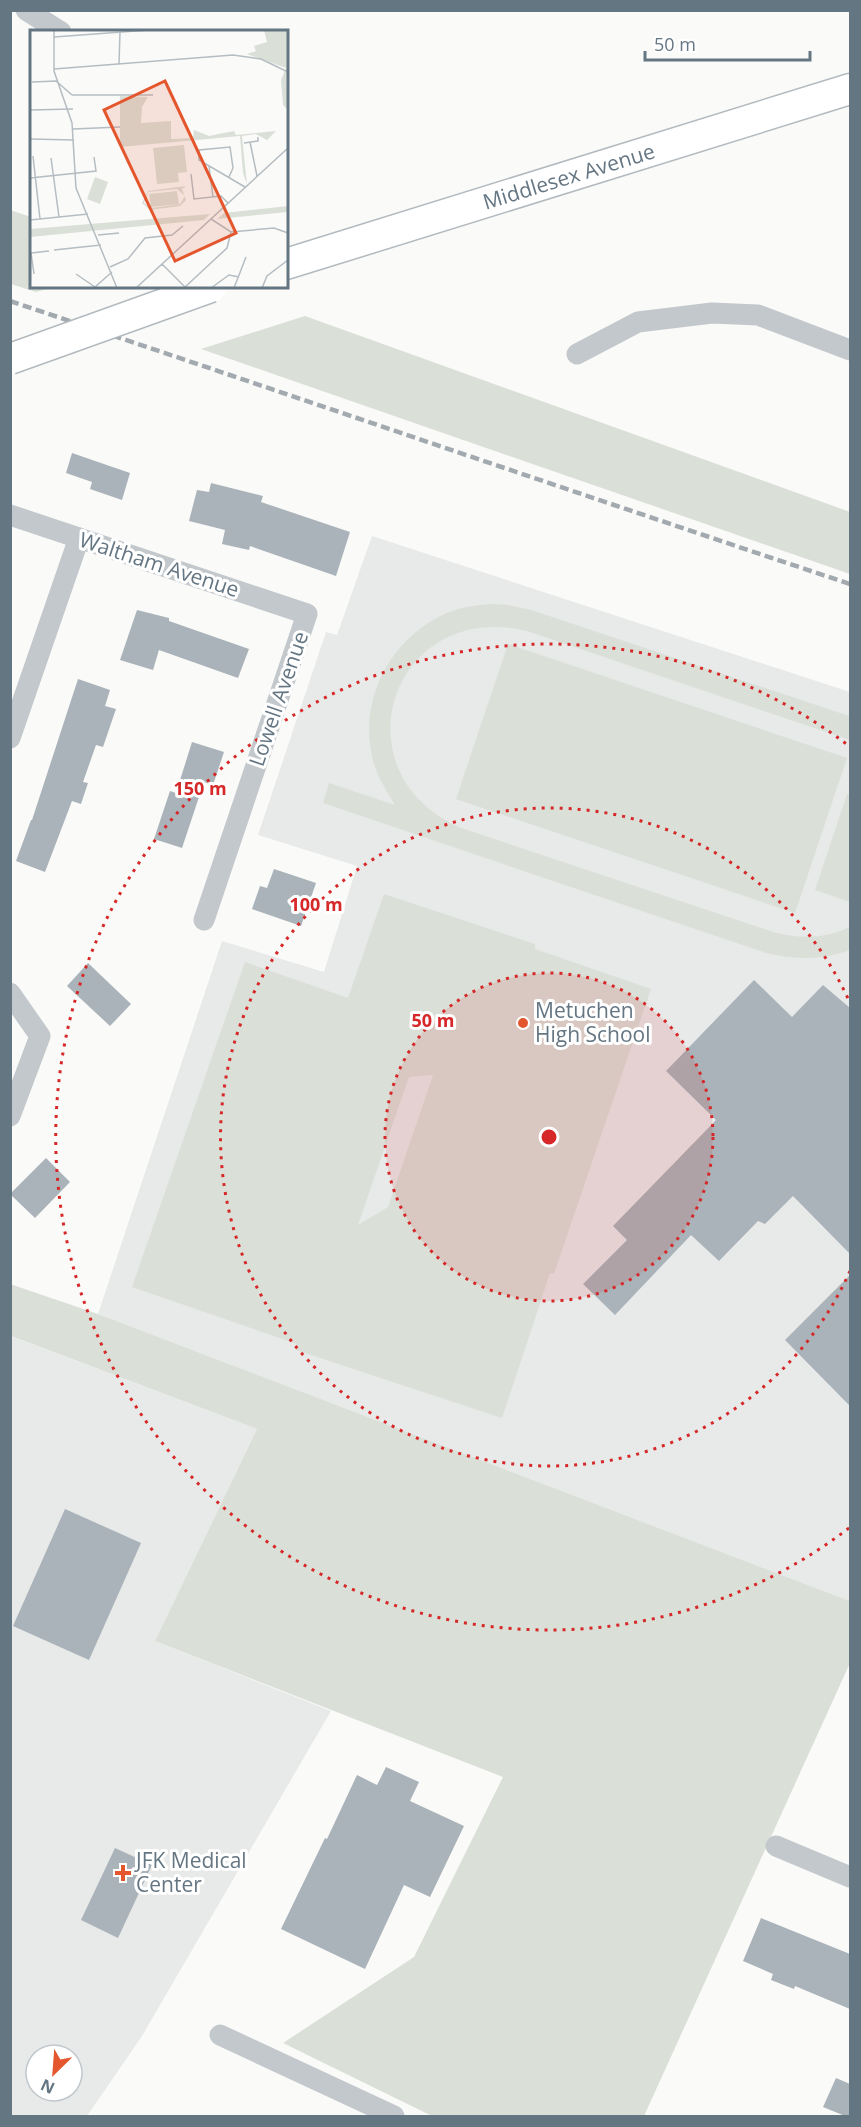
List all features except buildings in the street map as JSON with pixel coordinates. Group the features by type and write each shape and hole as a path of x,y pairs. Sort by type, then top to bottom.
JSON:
{"main road":[{"name":"Middlesex Avenue","path":"288,263 850,89"},
{"path":"10,359 209,288"}],"street":[{"path":"26,10 61,23"},
{"path":"577,354 638,322 712,313 758,315 850,350"},
{"name":"Waltham Avenue","path":"10,515 307,614"},
{"path":"10,738 79,538"},
{"name":"Lowell Avenue","path":"204,920 307,614"},
{"path":"10,993 40,1036 10,1116"},
{"path":"776,1846 850,1877"},
{"path":"220,2035 394,2116"}],"shaded area":[{"path":"10,210 30,217 30,288 50,288 36,292 11,284"},
{"path":"305,316 850,512 850,574 201,349"},
{"name":"Metuchen High School","path":"372,536 850,692 850,1601 98,1314 222,941 324,972 357,866 258,835 326,632 337,635"},
{"path":"492,604 531,610 846,715 850,717 850,740 527,631 480,628 442,640 413,664 396,696 390,733 399,769 422,802 461,828 773,932 812,937 831,934 850,927 850,950 829,956 808,958 766,953 323,803 329,783 395,805 376,770 370,741 370,718 374,696 382,675 394,656 426,624 458,609"},
{"path":"508,644 847,758 795,913 456,799"},
{"path":"847,794 850,795 850,902 815,890"},
{"path":"384,894 535,944 535,949 651,989 554,1274 550,1273 502,1418 296,1350 297,1344 132,1287 245,962 348,998","holes":["433,1075 388,1207 358,1225 409,1077"]},
{"path":"10,1284 98,1314 850,1601 850,1663 644,2116 432,2116 283,2043 414,1957 503,1777 155,1641 257,1429 11,1336"},
{"name":"JFK Medical Center","path":"10,1336 257,1429 155,1641 331,1711 142,2036 87,2116 11,2116"}],"railway":[{"path":"10,301 850,584"}],"place":[{"name":"Metuchen High School","path":"523,1023"},
{"name":"JFK Medical Center","path":"123,1873"}]}
